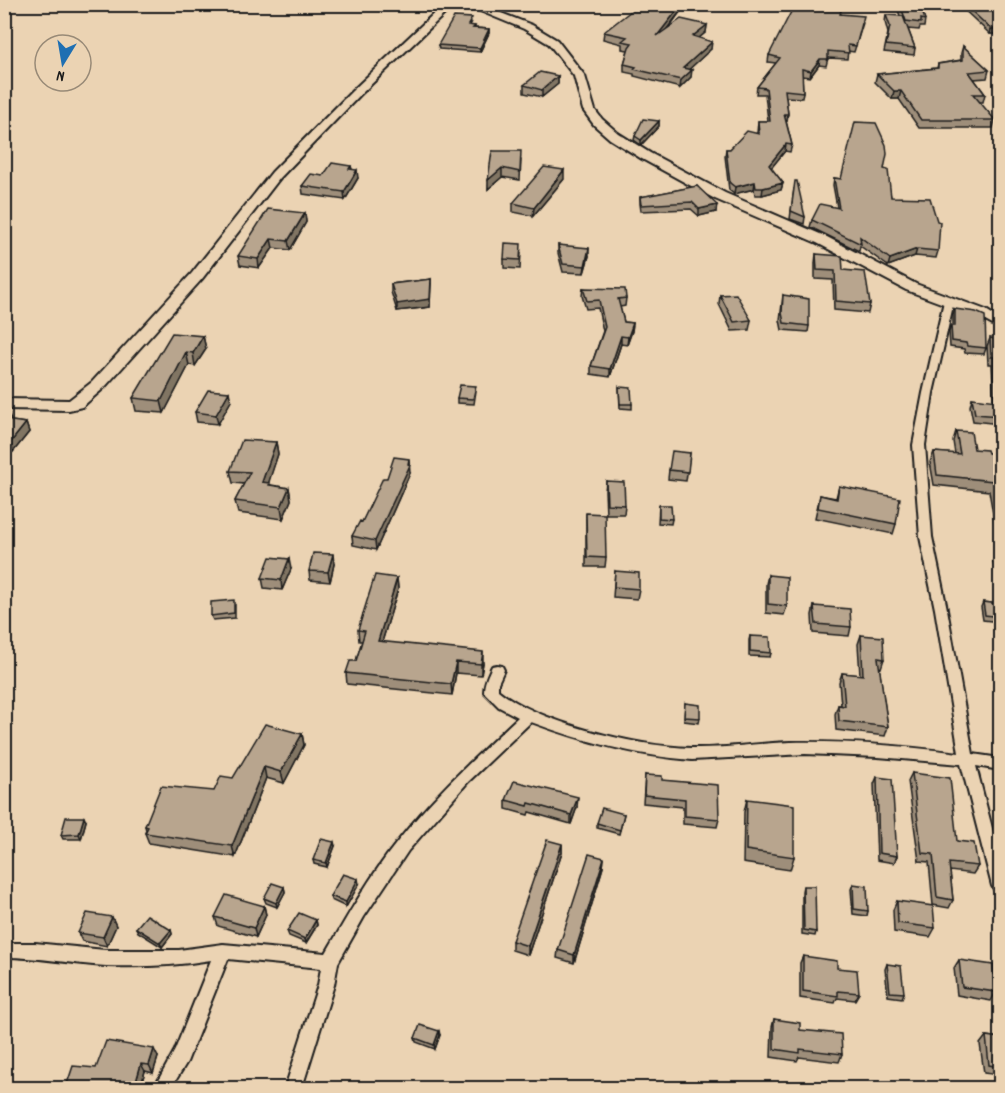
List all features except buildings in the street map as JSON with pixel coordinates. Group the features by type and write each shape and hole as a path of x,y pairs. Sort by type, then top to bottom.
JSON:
{"street":[{"path":"4,405 69,405 76,403 98,385 197,276 276,175 356,93 450,4"},
{"path":"468,4 528,27 553,42 579,76 589,110 614,136 720,196 822,240 911,287 981,313 1000,325"},
{"path":"991,4 1000,20"},
{"path":"949,301 919,445 926,537 967,759 1000,886"},
{"path":"497,670 490,692 497,701 526,717 656,752 691,754 804,747 967,759 1000,764"},
{"path":"294,1089 326,985 330,961 358,912 403,846 463,778 526,717"},
{"path":"4,950 105,958 179,958 223,951 330,961"},
{"path":"162,1089 181,1056 223,951"}]}
